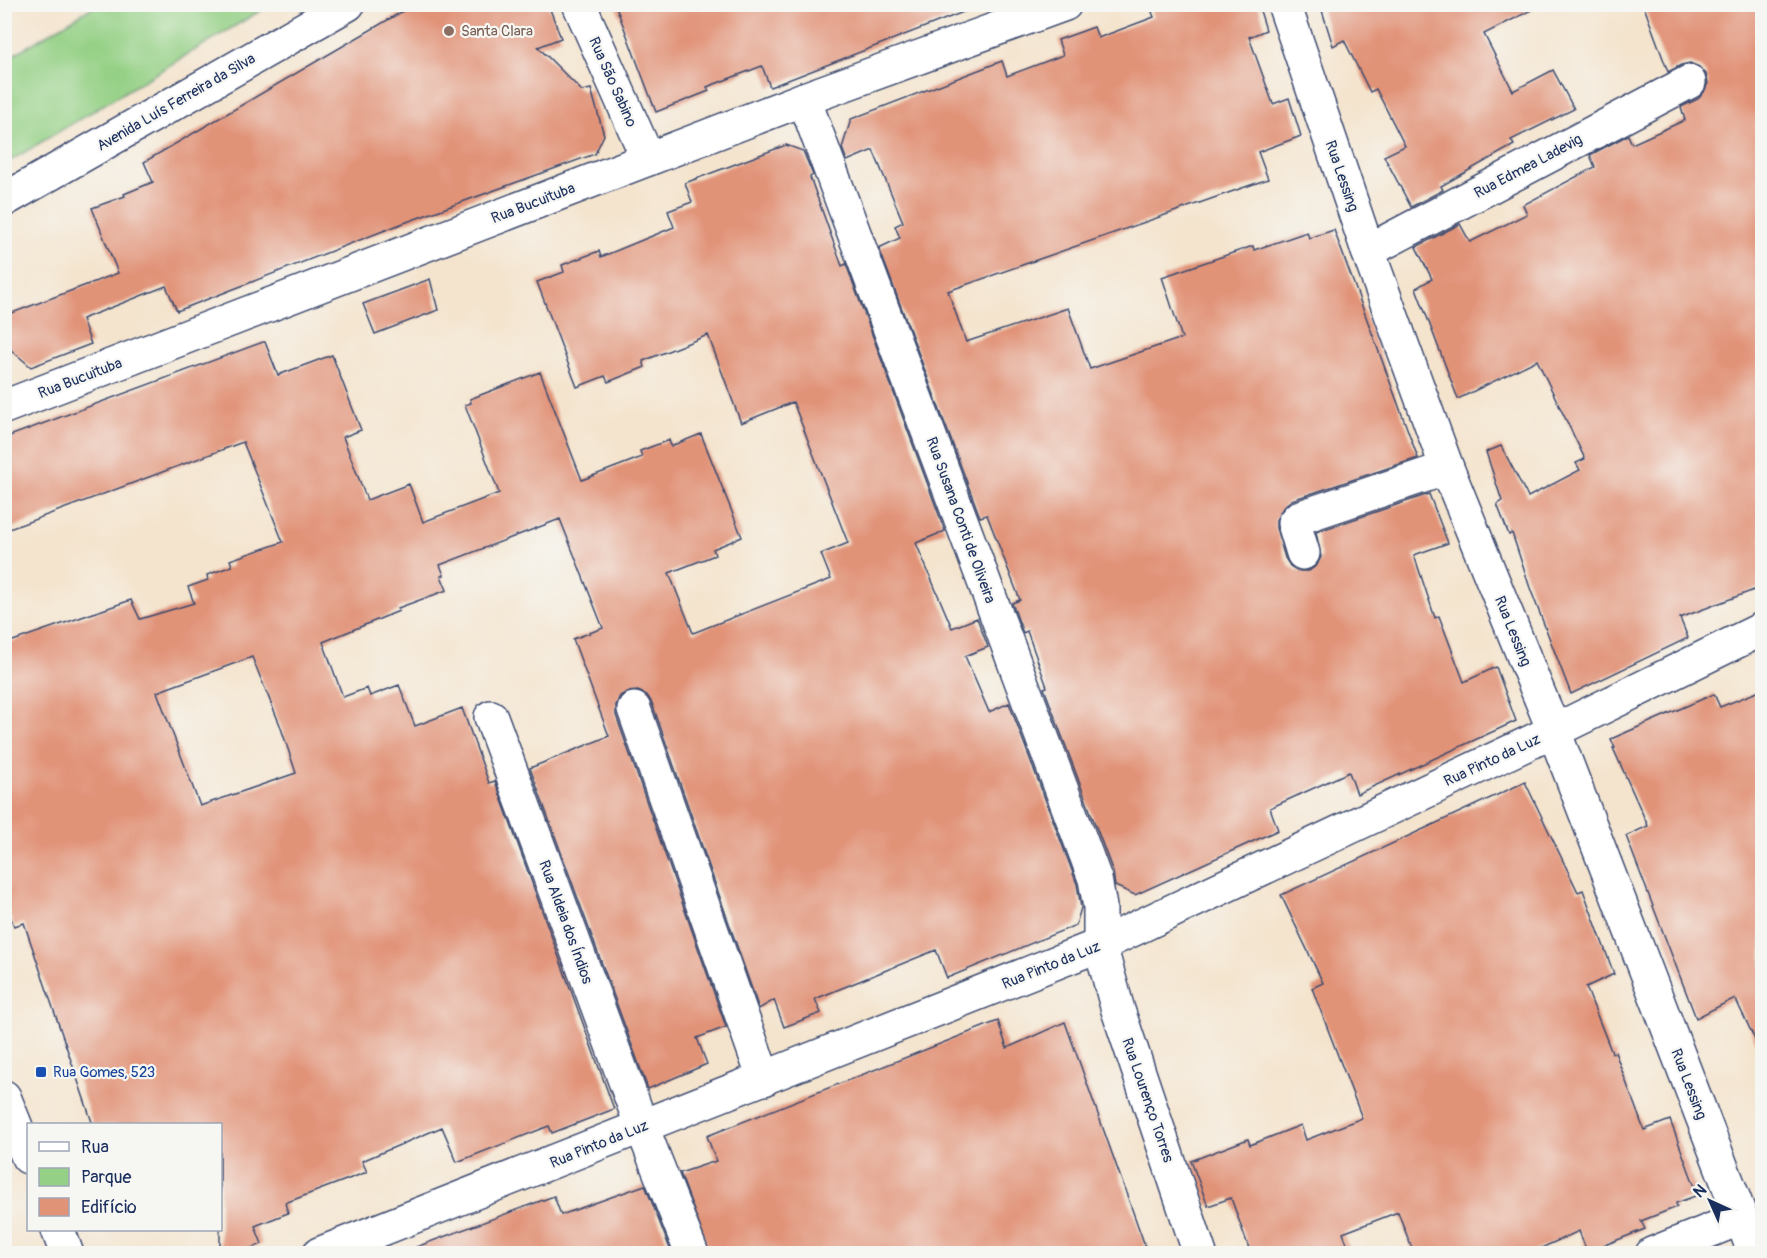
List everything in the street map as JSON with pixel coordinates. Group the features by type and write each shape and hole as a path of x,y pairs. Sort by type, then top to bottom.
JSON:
{"street":[{"name":"Avenida Luís Ferreira da Silva","path":"4,200 348,4"},
{"name":"Rua São Sabino","path":"579,4 648,159"},
{"name":"Rua Bucuituba","path":"4,407 804,99 1065,4"},
{"name":"Rua Lessing","path":"1284,4 1368,251 1447,468 1554,731 1755,1254"},
{"name":"Rua Edmea Ladevig","path":"1368,251 1689,81"},
{"name":"Rua Susana Conti de Oliveira","path":"804,99 1095,879 1100,907 1100,945"},
{"path":"1304,553 1294,523 1298,518 1447,468"},
{"name":"Rua Pinto da Luz","path":"319,1254 384,1242 642,1127 1100,945 1554,731 1762,629"},
{"path":"634,709 764,1078"},
{"name":"Rua Aldeia dos Índios","path":"490,717 642,1127 692,1254"},
{"name":"Rua Lourenço Torres","path":"1100,945 1118,1010 1200,1254"},
{"path":"4,1097 27,1154"},
{"path":"1652,1254 1741,1218"},
{"path":"58,1231 67,1254"}],"green space":[{"path":"96,5 270,5 5,164 5,60"}],"building":[{"path":"415,4 548,4 561,38 538,47 582,91 591,89 604,135 595,154 401,224 177,311 166,286 82,319 91,344 31,367 4,344 4,316 118,273 92,208 125,196 124,194 153,182 144,162"},
{"path":"615,4 979,4 979,6 770,87 762,66 707,87 709,91 656,112"},
{"path":"1149,4 1258,4 1266,30 1249,37 1273,104 1289,98 1301,136 1258,152 1268,179 948,291 966,342 1068,308 1090,369 1182,338 1162,277 1253,246 1254,250 1307,232 1309,238 1334,230 1418,458 1292,500 1284,506 1276,520 1276,528 1285,558 1290,566 1298,571 1309,571 1317,565 1321,557 1316,532 1429,494 1448,543 1414,555 1435,618 1439,616 1464,682 1496,667 1516,721 1357,794 1349,772 1270,808 1278,830 1135,895 1115,886 1113,872 1044,688 1047,687 1027,631 1023,633 1012,603 1020,600 987,515 980,517 879,248 900,238 895,226 903,222 873,150 847,161 842,148 851,119 1002,61 1007,76 1063,55 1058,40 1094,27 1098,38 1154,17"},
{"path":"1320,4 1543,4 1484,34 1513,91 1553,70 1574,109 1511,140 1514,145 1441,186 1443,190 1411,207 1384,156 1405,146 1376,89 1370,92 1344,40 1333,46"},
{"path":"1643,4 1762,4 1762,587 1680,618 1688,638 1571,694 1530,588 1512,533 1509,535 1497,504 1502,501 1486,452 1501,446 1528,497 1580,470 1576,463 1585,459 1537,360 1458,399 1416,288 1432,279 1416,247 1460,224 1470,242 1527,214 1523,205 1595,167 1590,155 1628,135 1632,144 1685,120 1681,107 1698,99 1704,92 1708,83 1706,74 1699,67 1690,63 1668,72"},
{"path":"786,145 803,151 842,266 846,264 945,531 916,543 952,628 977,618 988,647 965,656 989,712 1009,703 1077,884 1081,908 1076,925 947,978 936,950 815,999 821,1013 784,1027 774,1000 759,1009 652,703 647,695 638,691 627,692 620,696 616,705 616,715 726,1027 697,1038 707,1064 648,1089 530,768 609,736 573,639 603,628 560,519 440,565 444,575 441,576 447,590 398,608 399,611 323,642 343,697 367,688 370,696 399,685 415,726 462,708 489,783 495,781 614,1109 552,1133 549,1126 457,1162 442,1127 362,1161 367,1172 285,1203 288,1213 255,1226 262,1244 237,1254 220,1254 222,1123 92,1123 24,923 14,926 4,901 4,644 131,600 140,619 194,603 188,587 208,580 207,575 232,566 230,560 283,542 243,442 4,531 4,438 263,342 265,342 278,375 332,355 361,430 343,437 367,500 409,484 423,522 499,493 465,405 471,403 470,399 540,372 582,480 642,457 640,451 669,440 671,446 701,434 742,537 713,549 715,555 669,573 693,633 831,579 821,554 848,543 793,402 741,423 708,335 643,361 645,367 608,382 605,376 577,387 537,282 564,272 562,265 599,251 601,257 674,227 668,211 692,202 685,183","holes":["252,657 280,725 296,773 200,806 157,692"]},
{"path":"430,279 438,310 375,334 363,304"},
{"path":"1762,690 1762,1054 1735,998 1696,1018 1626,836 1648,826 1611,739 1714,694 1720,707"},
{"path":"1525,782 1578,892 1583,890 1614,974 1586,987 1612,1053 1615,1052 1644,1130 1670,1120 1698,1195 1676,1203 1677,1207 1641,1221 1645,1229 1587,1252 1579,1231 1528,1254 1414,1254 1398,1212 1343,1233 1351,1254 1251,1254 1231,1198 1208,1206 1191,1161 1248,1139 1250,1145 1301,1125 1306,1140 1362,1118 1312,988 1323,983 1281,895"},
{"path":"998,1021 1007,1048 1065,1022 1148,1254 710,1254 680,1173 716,1161 707,1136"},
{"path":"645,1185 672,1254 409,1254 408,1250 554,1196 561,1215"}],"place":[{"name":"Santa Clara","path":"449,31"},
{"name":"Rua Gomes, 523","path":"41,1072"}]}
